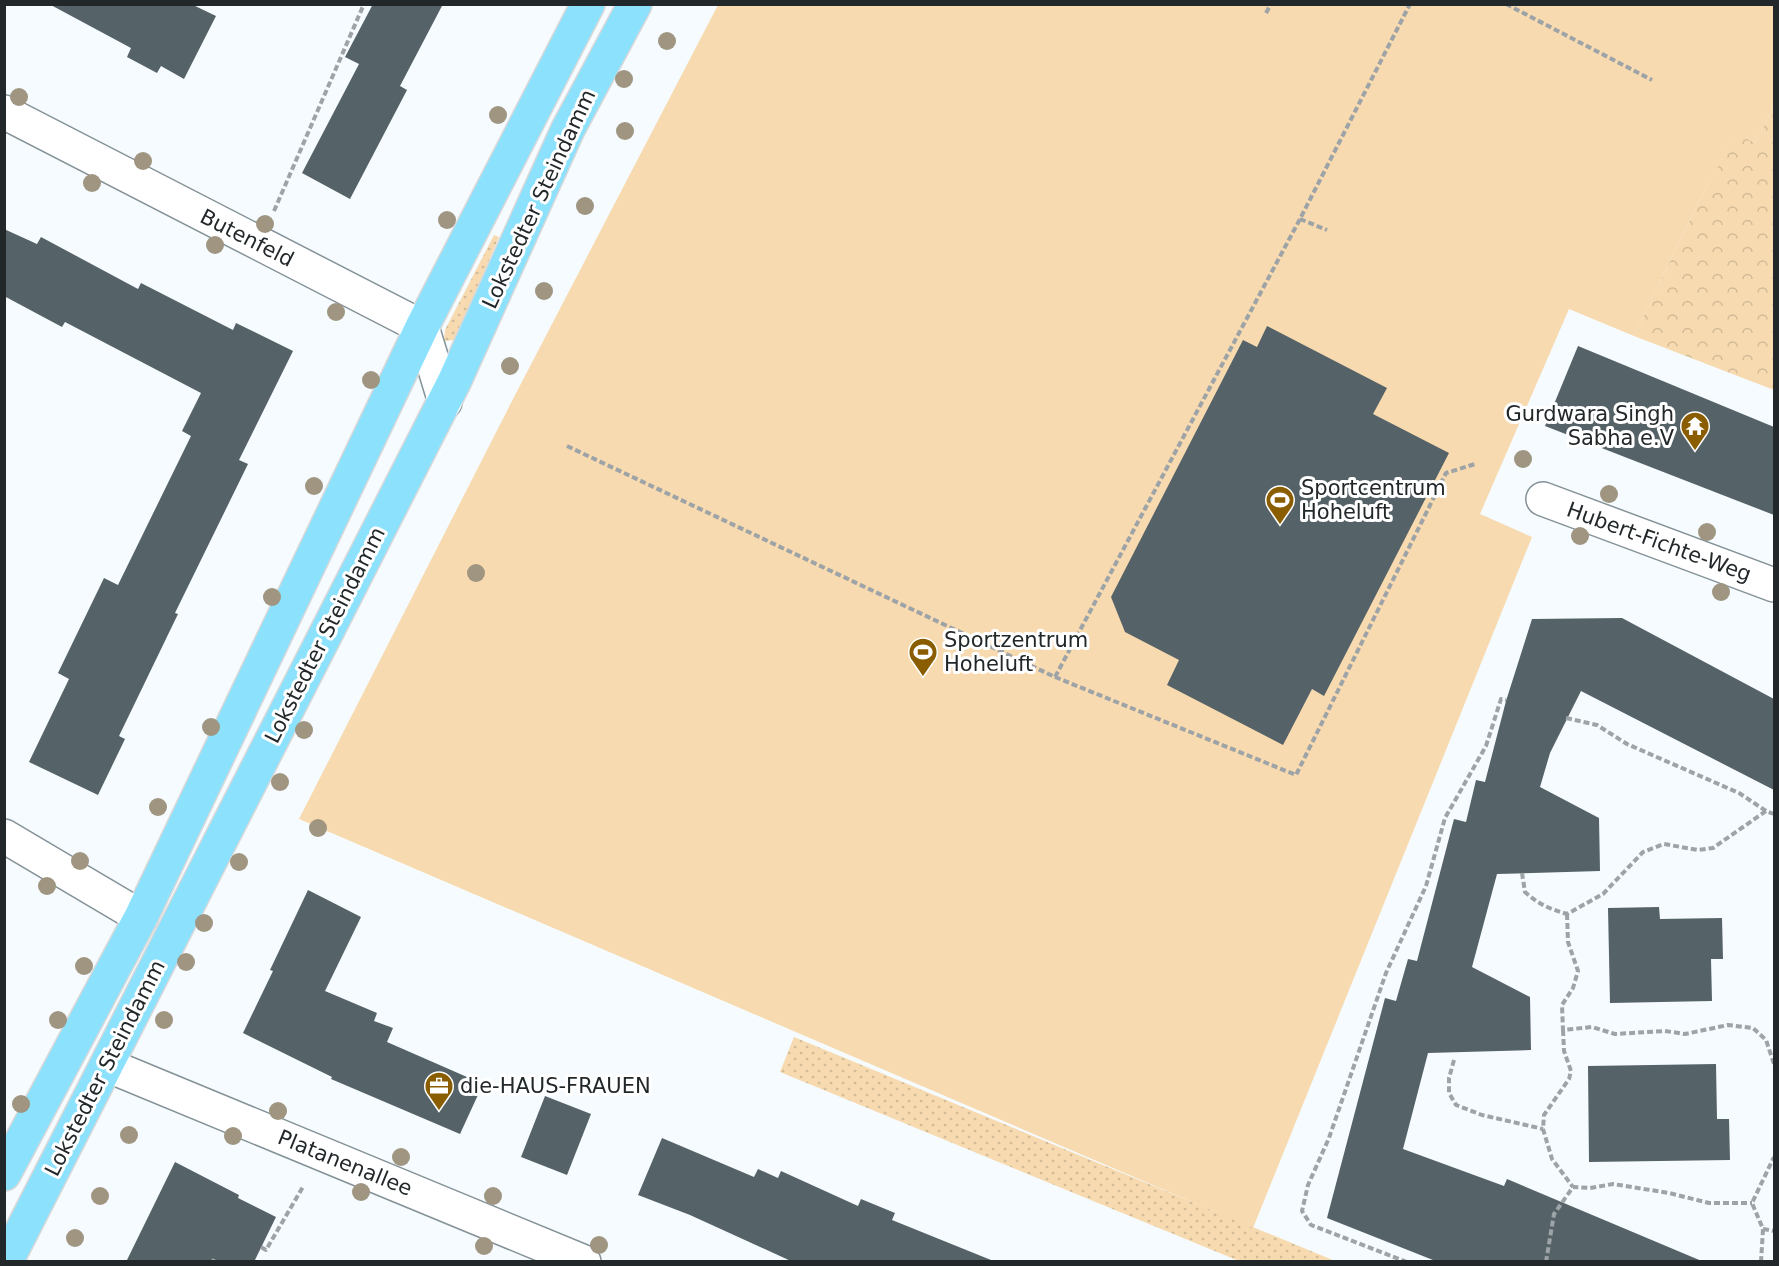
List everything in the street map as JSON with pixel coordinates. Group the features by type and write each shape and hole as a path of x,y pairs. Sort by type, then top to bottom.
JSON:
{"main road":[{"name":"Lokstedter Steindamm","path":"4,1174 141,917 422,327 588,4"},
{"name":"Lokstedter Steindamm","path":"6,1262 445,402 568,129 635,4"}],"street":[{"name":"Butenfeld","path":"4,112 422,327"},
{"path":"422,327 445,402"},
{"name":"Hubert-Fichte-Weg","path":"1543,499 1774,585"},
{"path":"4,836 141,917"},
{"name":"Platanenallee","path":"107,1065 584,1262"}],"path":[{"path":"259,244 364,4"},
{"path":"1266,13 1271,4"},
{"path":"1055,677 1300,219 1410,4"},
{"path":"1506,4 1652,80"},
{"path":"1300,219 1327,230"},
{"path":"567,446 1055,677 1296,776 1446,472 1475,464"},
{"path":"1407,1262 1311,1225 1302,1211 1308,1185 1329,1138 1386,973 1426,886 1445,818 1486,746 1501,699 1506,700"},
{"path":"1566,718 1597,725 1628,744 1739,793 1774,814"},
{"path":"1522,873 1525,892 1533,900 1546,908 1568,914 1603,894 1643,852 1664,844 1698,850 1713,848 1766,811"},
{"path":"1568,914 1568,942 1578,971 1573,988 1562,1005 1564,1052 1570,1071 1569,1079 1544,1115 1543,1129 1552,1159 1573,1187 1590,1188 1613,1184 1670,1193 1709,1203 1752,1203"},
{"path":"1563,1030 1592,1028 1615,1034 1665,1031 1685,1034 1728,1025 1753,1028 1766,1040 1774,1064"},
{"path":"1454,1059 1449,1078 1449,1093 1456,1106 1482,1115 1543,1129"},
{"path":"261,1247 266,1250 323,1154"},
{"path":"1761,1262 1763,1229 1752,1203 1774,1157"},
{"path":"1546,1262 1554,1214 1573,1187"},
{"path":"1763,1229 1774,1231"}],"green space":[{"name":"Sportzentrum Hoheluft","path":"718,5 1774,5 1774,106 1755,143 1736,133 1698,203 1634,336 1569,309 1480,514 1532,537 1253,1228 299,819 513,399"},
{"path":"1774,106 1774,390 1634,336 1698,203 1736,132 1755,143"},
{"path":"494,235 499,237 455,340 444,341 445,330"},
{"path":"794,1037 1335,1261 1239,1261 780,1072"}],"building":[{"path":"49,4 191,4 216,16 184,79 161,66 157,73 127,57 131,48"},
{"path":"373,4 443,4 400,86 407,90 350,199 302,173 359,64 345,57"},
{"path":"4,229 37,244 41,237 138,289 141,283 233,330 236,323 293,351 239,460 248,464 175,613 178,614 119,736 125,739 98,795 29,762 69,679 58,673 104,578 118,585 191,436 182,431 201,393 65,322 62,327 4,296"},
{"name":"Sportcentrum Hoheluft","path":"1267,326 1387,388 1373,414 1449,453 1324,696 1312,689 1283,745 1167,685 1179,660 1125,632 1111,597 1243,340 1257,347"},
{"name":"Gurdwara Singh Sabha e.V","path":"1578,346 1774,427 1774,515 1545,426"},
{"path":"1622,618 1774,699 1774,790 1581,691 1550,753 1540,787 1599,818 1600,871 1497,874 1472,967 1530,997 1531,1050 1428,1053 1403,1149 1504,1186 1507,1179 1704,1262 1438,1262 1327,1218 1385,998 1396,1001 1408,959 1417,961 1454,819 1466,822 1476,780 1485,782 1506,701 1532,619"},
{"path":"308,890 361,917 325,991 377,1013 374,1021 393,1028 387,1042 483,1084 460,1134 331,1079 332,1077 243,1033"},
{"path":"1659,907 1660,919 1722,918 1723,959 1711,959 1712,1001 1610,1003 1608,908"},
{"path":"1716,1064 1717,1119 1729,1119 1730,1160 1589,1162 1588,1066"},
{"path":"545,1096 591,1114 567,1175 521,1157"},
{"path":"662,1138 754,1177 758,1169 778,1178 781,1171 858,1206 861,1199 895,1213 892,1220 991,1260 990,1262 793,1262 690,1215 638,1195"},
{"path":"175,1162 276,1217 254,1262 126,1262"}],"place":[{"name":"Gurdwara Singh Sabha e.V","path":"1695,452"},
{"name":"Sportcentrum Hoheluft","path":"1280,526"},
{"name":"Sportzentrum Hoheluft","path":"923,678"},
{"name":"die-HAUS-FRAUEN","path":"439,1112"}]}
